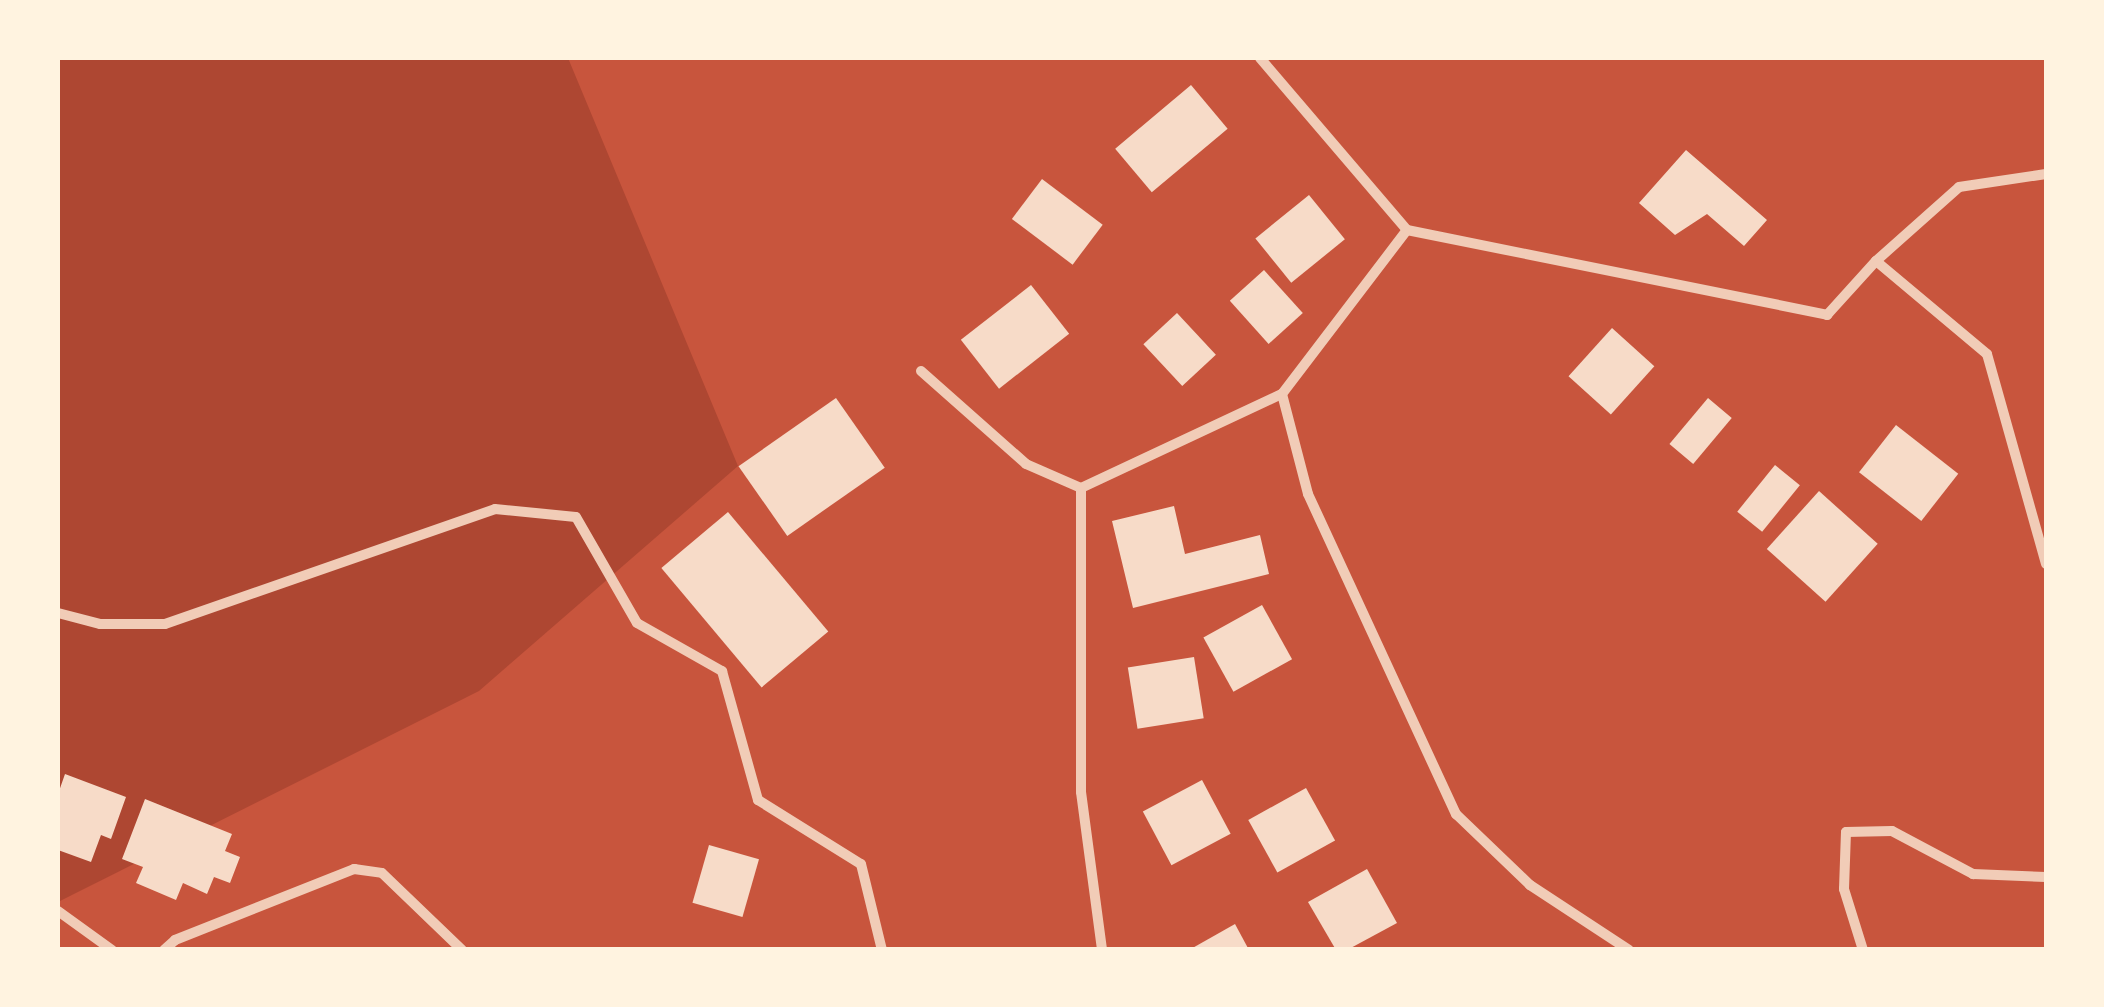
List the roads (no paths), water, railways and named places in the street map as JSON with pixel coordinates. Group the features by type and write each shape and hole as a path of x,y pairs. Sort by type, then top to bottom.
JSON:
{"street":[{"path":"1260,58 1407,230 1826,315 1876,261 1959,188 2046,174"},
{"path":"920,371 1026,464 1081,488 1282,394 1407,230"},
{"path":"1876,261 1987,354 2046,564"},
{"path":"1282,394 1308,494 1456,814 1530,885 1629,950"},
{"path":"1081,488 1082,792 1102,950"},
{"path":"58,613 100,624 165,624 495,509 576,518 637,623 722,672 758,800 861,864 882,950"},
{"path":"1862,950 1844,889 1846,832 1892,831 1973,874 2046,877"},
{"path":"164,950 174,940 354,870 382,872 462,950"},
{"path":"58,911 112,950"}]}
